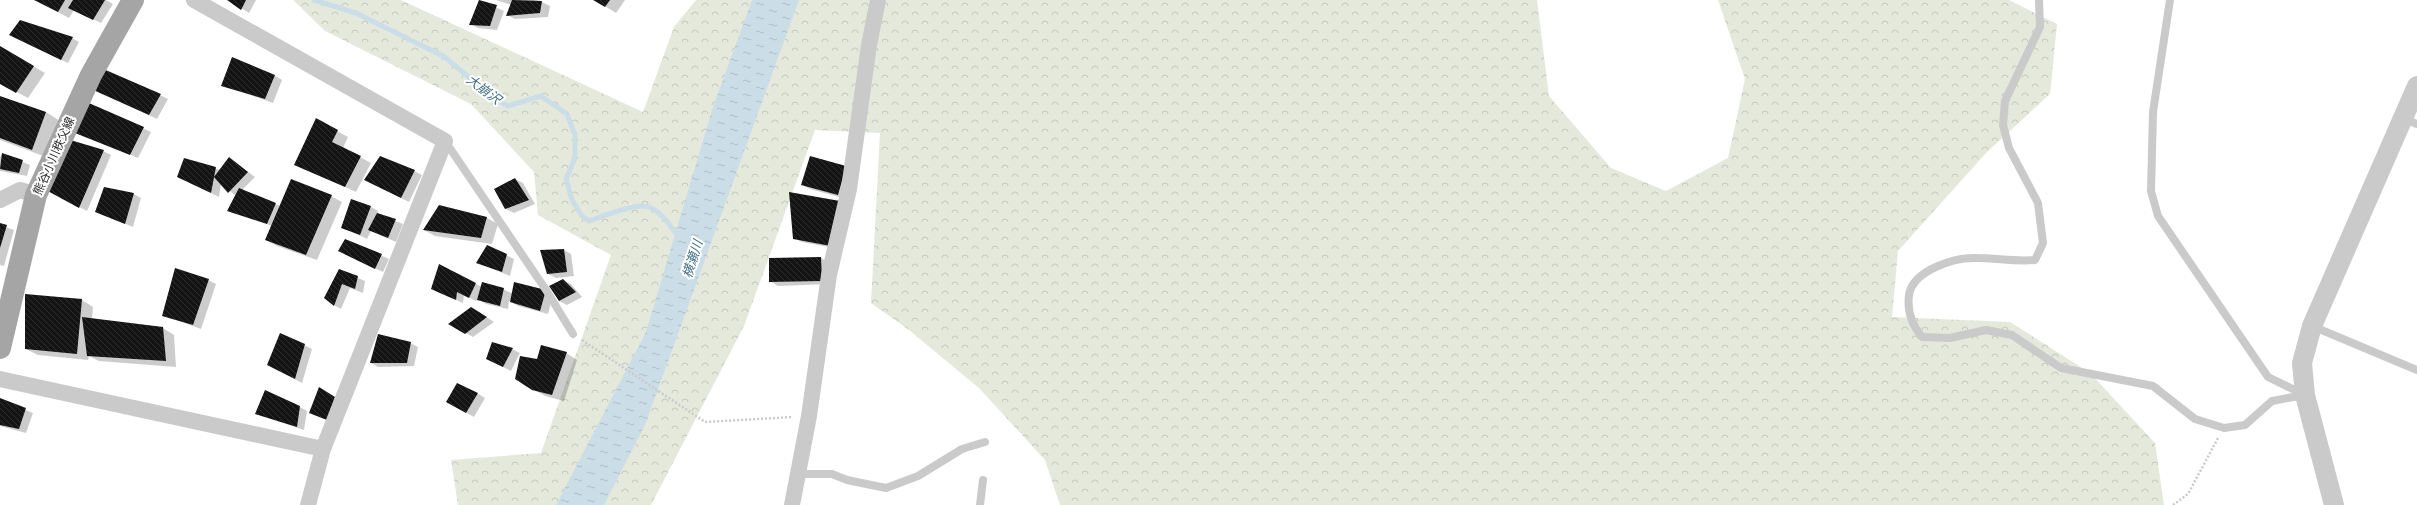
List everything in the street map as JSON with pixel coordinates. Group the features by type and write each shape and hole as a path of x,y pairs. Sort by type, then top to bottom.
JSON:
{"main road":[{"name":"熊谷小川秩父線","path":"0,348 2,322 36,195 90,75 133,0"}],"street":[{"path":"194,0 445,141 323,449 308,505"},
{"path":"792,505 809,416 829,275 849,189 869,45 878,0"},
{"path":"2334,505 2306,395 2302,363 2312,326 2410,121 2417,86"},
{"path":"0,200 20,190 36,195"},
{"path":"0,379 323,449"}],"lane":[{"path":"2039,0 2040,27 2005,101 2003,125 2009,148 2038,203 2043,243 2035,260 2017,262 1975,257 1941,265 1922,273 1910,286 1908,306 1916,329 1922,337 1950,338 1986,330 2012,335 2061,368 2153,386 2195,419 2224,428 2245,424 2272,401 2306,395"},
{"path":"2170,0 2153,112 2151,191 2158,216 2268,377 2306,395"},
{"path":"445,141 574,334"},
{"path":"2312,326 2417,370"},
{"path":"798,474 832,474 847,480 886,488 918,476 962,449 985,442"},
{"path":"980,505 983,480"}],"path":[{"path":"574,334 705,422 809,416"},
{"path":"2173,505 2188,494 2224,428"}],"green space":[{"path":"293,0 401,0 643,112 674,27 696,0 1537,0 1549,96 1611,168 1666,191 1728,158 1745,79 1718,0 2009,0 2057,24 2050,94 1986,153 1898,251 1892,317 2010,322 2090,373 2155,443 2164,505 1060,505 1045,460 979,388 909,330 871,303 880,133 815,130 744,326 651,505 458,505 451,460 541,453 611,255 538,215 534,172 471,104 325,31"}],"water":[{"name":"横瀬川","path":"752,0 799,0 645,425 604,505 556,505 646,332 713,107"}],"building":[{"path":"34,0 65,0 58,12"},
{"path":"73,0 105,0 93,20 68,8"},
{"path":"227,0 246,0 241,10"},
{"path":"479,0 497,5 490,26 469,25"},
{"path":"512,0 542,1 540,13 506,16"},
{"path":"593,0 610,0 605,7"},
{"path":"20,20 73,37 61,60 9,35"},
{"path":"0,46 34,66 16,93 0,84"},
{"path":"232,57 275,75 265,99 221,86"},
{"path":"101,68 161,94 149,115 91,89"},
{"path":"0,96 46,112 32,150 0,138"},
{"path":"82,100 144,127 130,155 70,131"},
{"path":"316,118 338,130 332,142 361,156 345,187 294,165"},
{"path":"67,139 104,150 79,208 44,189"},
{"path":"2,153 23,160 19,173 0,169"},
{"path":"380,156 415,170 401,198 364,180"},
{"path":"810,156 846,166 838,195 801,185"},
{"path":"229,157 248,172 228,193 214,177"},
{"path":"184,158 216,167 211,193 177,177"},
{"path":"515,178 529,200 505,209 494,189"},
{"path":"291,179 332,195 306,255 265,240"},
{"path":"104,187 134,193 125,224 95,212"},
{"path":"239,188 276,203 267,224 227,211"},
{"path":"789,192 840,201 831,246 793,239"},
{"path":"351,199 371,206 360,235 341,228"},
{"path":"439,205 487,217 481,238 423,230"},
{"path":"377,213 396,219 388,238 368,230"},
{"path":"0,223 7,225 0,248"},
{"path":"345,239 382,254 375,269 338,251"},
{"path":"487,245 507,254 502,272 476,263"},
{"path":"564,249 567,272 547,274 540,250"},
{"path":"821,257 822,281 769,282 769,258"},
{"path":"439,264 476,283 469,298 457,292 456,300 431,289"},
{"path":"175,268 209,279 193,325 162,316"},
{"path":"339,269 358,276 355,289 342,284 334,306 324,298"},
{"path":"563,279 576,292 559,301 549,286"},
{"path":"482,282 504,288 500,306 477,300"},
{"path":"514,282 546,290 540,311 510,302"},
{"path":"25,294 82,299 77,354 25,349"},
{"path":"471,307 487,317 465,334 448,324"},
{"path":"82,317 163,327 166,361 87,356"},
{"path":"280,333 305,344 295,379 267,365"},
{"path":"378,334 411,342 407,363 370,363"},
{"path":"492,342 513,348 503,367 486,359"},
{"path":"541,345 567,352 552,395 532,390 515,379 520,356 537,359"},
{"path":"457,383 478,393 466,413 446,402"},
{"path":"319,387 335,397 327,420 309,413"},
{"path":"265,390 300,406 297,427 255,414"},
{"path":"0,398 26,408 19,429 0,425"}],"waterway":[{"name":"大崩沢","path":"314,0 356,13 445,57 493,98 508,106 541,96 567,114 575,135 575,158 566,179 572,200 582,216 589,221 628,208 643,206 649,207 654,209 662,216 679,238"}]}
